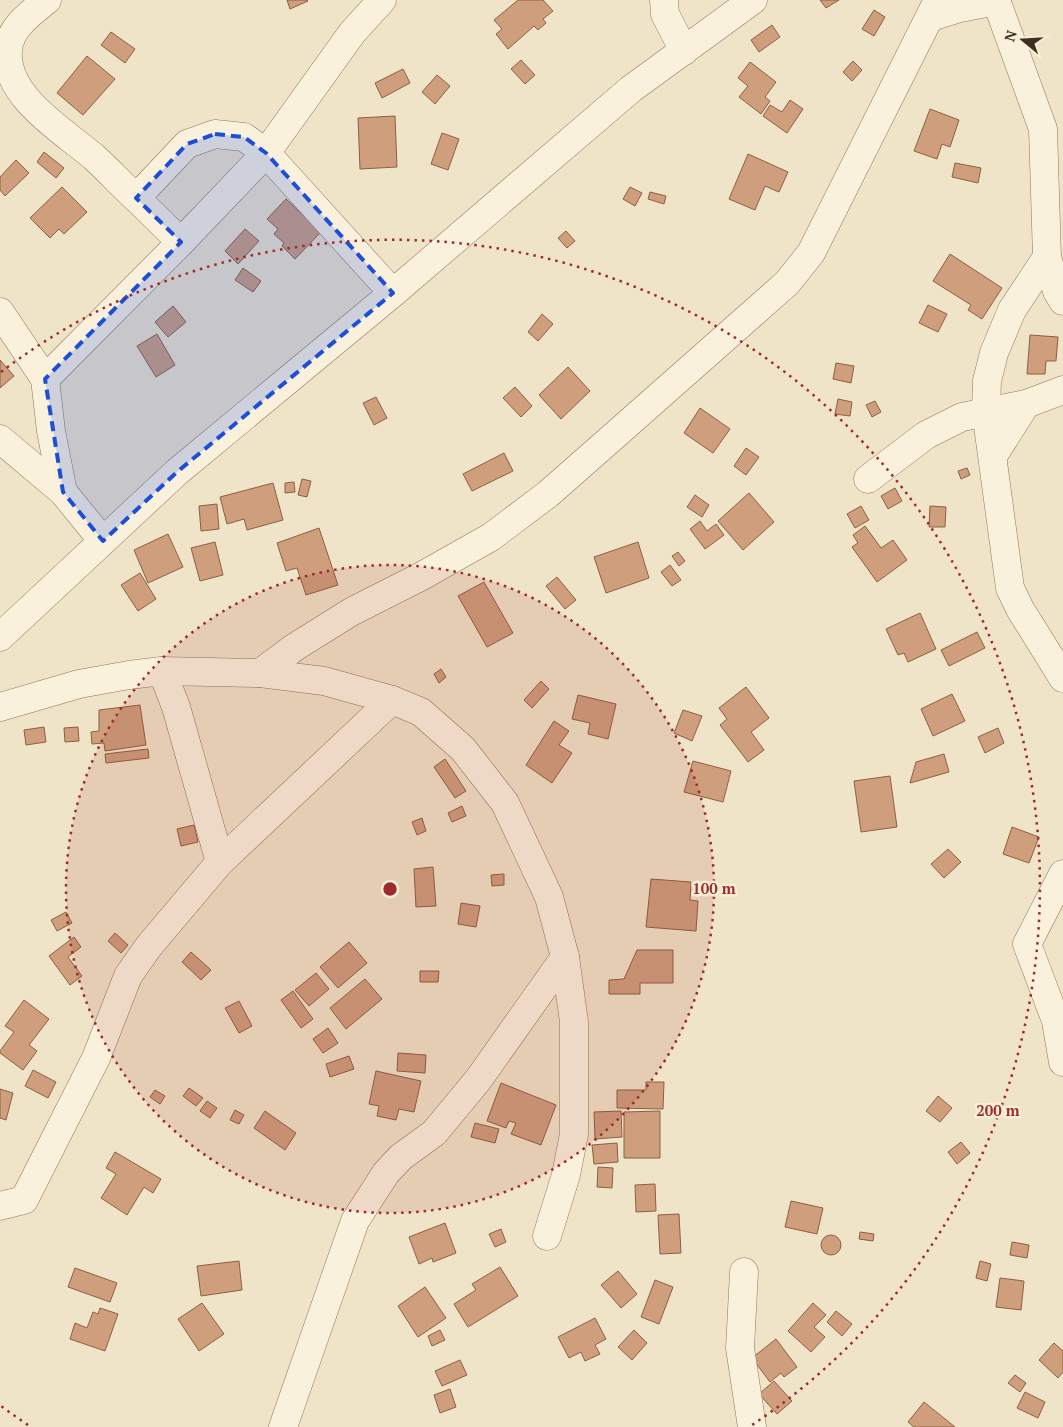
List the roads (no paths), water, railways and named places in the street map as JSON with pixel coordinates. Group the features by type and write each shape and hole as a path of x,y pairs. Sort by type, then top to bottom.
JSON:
{"street":[{"path":"47,0 19,23 8,49 11,76 31,105 95,159 181,242"},
{"path":"45,379 266,153 352,33 382,0"},
{"path":"664,0 665,14 684,51"},
{"path":"0,636 177,472 393,293 631,89 754,0"},
{"path":"260,673 295,647 351,612 420,577 491,537 599,450 787,283 811,253 934,9 960,8 996,1 1053,134 1047,257 1057,291 1063,301"},
{"path":"136,198 187,144 215,134 244,137 266,153 393,293"},
{"path":"1047,257 1012,310 994,353 987,381 986,411 1010,588 1020,608 1063,678"},
{"path":"0,312 45,379 52,440 63,492"},
{"path":"868,480 926,435 962,417 1026,404 1063,390"},
{"path":"992,456 1026,404"},
{"path":"0,438 63,492 103,541"},
{"path":"162,671 176,707 220,862"},
{"path":"0,707 78,684 162,671 260,673 324,681 392,700 420,712 441,727 463,748 505,803 549,897 565,957 574,1022 574,1134 566,1175 547,1236"},
{"path":"0,1206 24,1200 96,1058 128,976 149,946 220,862 392,700"},
{"path":"1063,874 1027,944 1056,1021 1063,1062"},
{"path":"283,1427 355,1221 386,1173 401,1157 434,1133 478,1080 565,957"},
{"path":"744,1272 740,1348 752,1427"}]}
